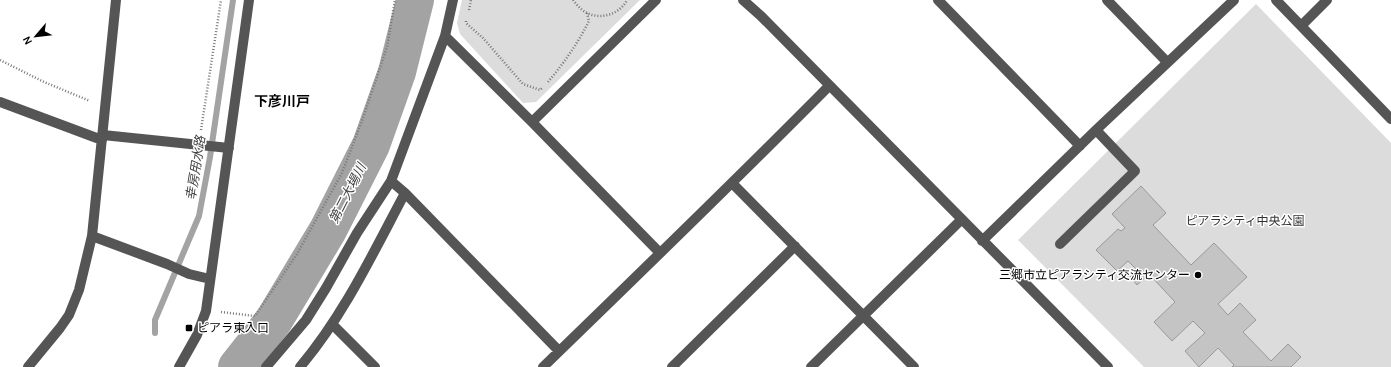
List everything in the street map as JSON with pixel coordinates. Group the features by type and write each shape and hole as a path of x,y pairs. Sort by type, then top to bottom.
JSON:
{"street":[{"path":"28,367 69,315 79,290 92,236 116,0"},
{"path":"179,367 198,335 206,311 224,147 249,0"},
{"path":"266,367 306,320 357,233 391,181 445,36 453,0"},
{"path":"532,122 656,0"},
{"path":"743,0 1108,367"},
{"path":"938,0 1080,146"},
{"path":"1108,0 1167,62"},
{"path":"982,241 1167,62 1234,0"},
{"path":"1276,0 1391,119"},
{"path":"1301,26 1327,0"},
{"path":"445,36 532,122 659,252"},
{"path":"543,367 659,252 732,184 830,86"},
{"path":"0,102 102,138 224,147"},
{"path":"1060,244 1135,171 1096,130"},
{"path":"391,181 405,193 559,351"},
{"path":"732,184 914,367"},
{"path":"300,367 313,352 345,304 405,193"},
{"path":"812,367 961,220"},
{"path":"92,236 167,264 189,274 210,279"},
{"path":"672,367 795,246"},
{"path":"332,324 375,367"}],"path":[{"path":"199,144 221,0"},
{"path":"206,311 255,316 297,254 342,173 387,47 395,0"},
{"path":"471,0 466,23 483,38 523,84 540,90 544,87"},
{"path":"573,0 578,7 587,13 602,16 612,14 625,4 627,0"},
{"path":"547,83 572,52 583,33 589,21 587,13"},
{"path":"0,60 44,82 105,107"}],"green space":[{"path":"462,0 640,0 536,102 523,103 460,34 457,23"},
{"name":"ピアラシティ中央公園","path":"1256,4 1391,143 1391,367 1144,367 1018,240"}],"building":[{"name":"三郷市立ピアラシティ交流センター","path":"1141,186 1166,213 1153,225 1191,265 1214,243 1247,277 1218,304 1228,315 1240,303 1256,320 1243,332 1271,361 1288,344 1301,357 1291,367 1232,367 1234,365 1218,348 1199,367 1185,351 1205,333 1193,321 1172,341 1154,322 1175,302 1149,274 1137,285 1130,277 1137,270 1128,261 1117,271 1096,250 1118,229 1121,231 1125,228 1112,214"}],"waterway":[{"name":"幸房用水路","path":"155,333 155,320 199,216 210,157 233,0"},
{"name":"第二大場川","path":"237,367 274,320 328,230 371,145 397,72 415,0"}],"place":[{"name":"三郷市立ピアラシティ交流センター","path":"1198,275"},
{"name":"ピアラ東入口","path":"189,328"}],"district":[{"name":"下彦川戸","path":"282,101"}]}
